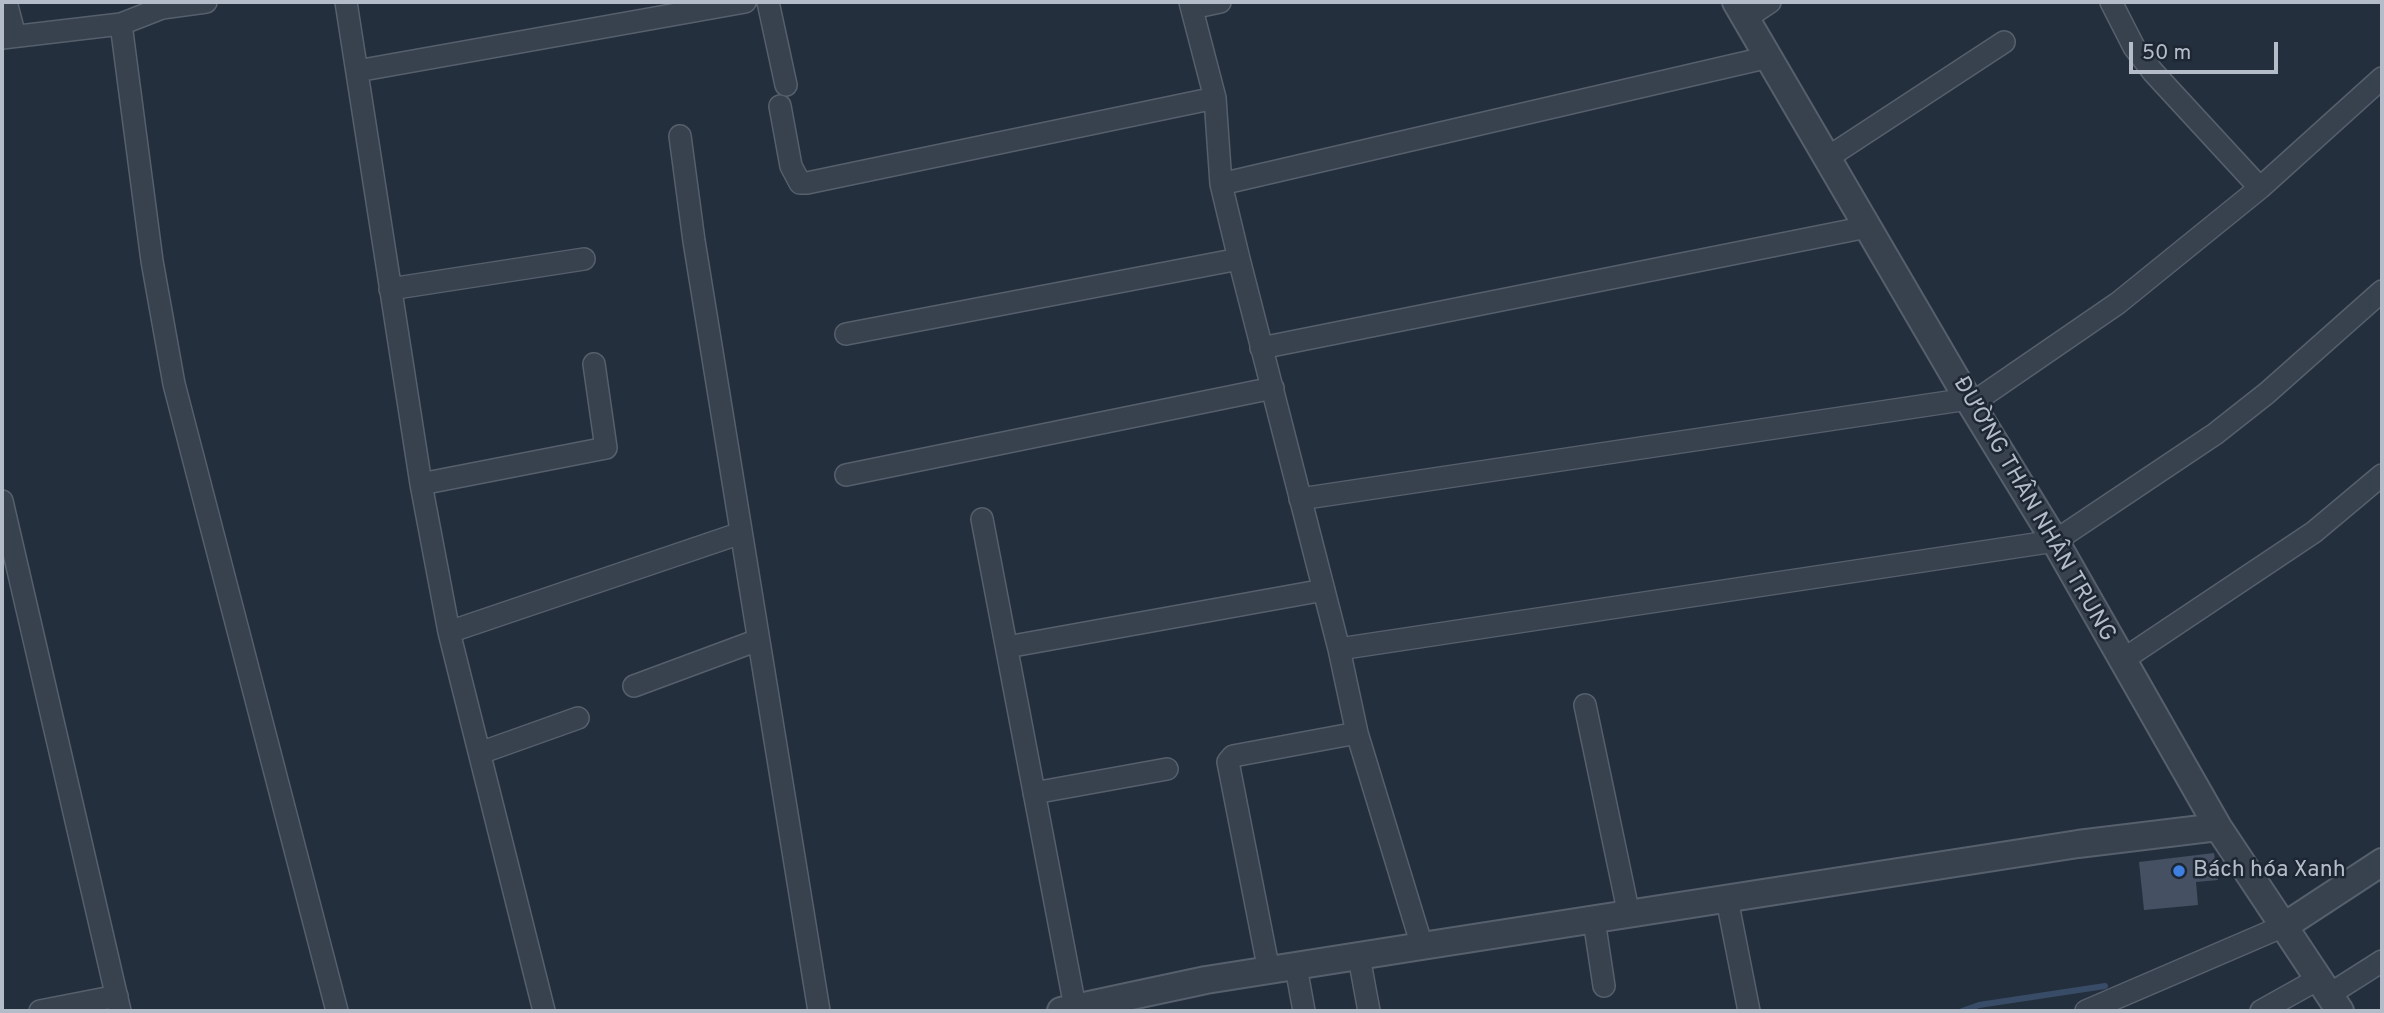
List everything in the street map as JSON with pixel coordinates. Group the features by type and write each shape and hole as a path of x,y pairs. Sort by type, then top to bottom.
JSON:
{"street":[{"path":"6,2 8,37 121,24 161,5 206,2"},
{"path":"346,2 421,484 449,632 544,1011"},
{"path":"357,71 745,2"},
{"path":"768,2 793,173 800,183 1215,98"},
{"path":"1220,2 1191,5 1215,98 1221,184 1339,649 1357,733 1422,946"},
{"path":"1741,10 1770,2"},
{"path":"2111,2 2134,47 2153,72 2260,188"},
{"name":"ĐƯỜNG THÂN NHÂN TRUNG","path":"1741,10 2055,541 2218,827 2330,994"},
{"path":"121,24 152,261 174,384 337,1011"},
{"path":"1828,158 2004,42"},
{"path":"1221,184 1769,57"},
{"path":"1300,499 1970,401 2118,303 2260,188 2382,78"},
{"path":"680,136 819,1011"},
{"path":"1261,348 1867,227"},
{"path":"390,289 584,259"},
{"path":"846,334 1239,259"},
{"path":"1339,649 2055,541 2215,434 2267,393 2382,291"},
{"path":"421,484 606,448 594,364"},
{"path":"846,475 1273,388"},
{"path":"2121,661 2314,533 2382,475"},
{"path":"2,500 119,1003 40,1011"},
{"path":"982,519 1034,793 1079,1008 1269,971 1422,946 2078,844 2218,827"},
{"path":"449,632 741,533"},
{"path":"1007,648 1324,590"},
{"path":"634,686 758,640"},
{"path":"1585,705 1629,915"},
{"path":"480,752 578,718"},
{"path":"1269,971 1228,762 1233,756 1357,733"},
{"path":"1034,793 1167,769"},
{"path":"2086,1011 2286,925 2382,862"},
{"path":"1727,899 1749,1011"},
{"path":"1594,920 1604,986"},
{"path":"1359,957 1369,1011"},
{"path":"2261,1011 2330,994 2382,961"},
{"path":"1296,967 1304,1011"}],"building":[{"name":"Bách hóa Xanh","path":"2214,853 2218,880 2196,882 2198,905 2144,910 2139,862"}],"waterway":[{"path":"1962,1011 1979,1005 2105,986"}],"place":[{"name":"Bách hóa Xanh","path":"2179,871"}]}
